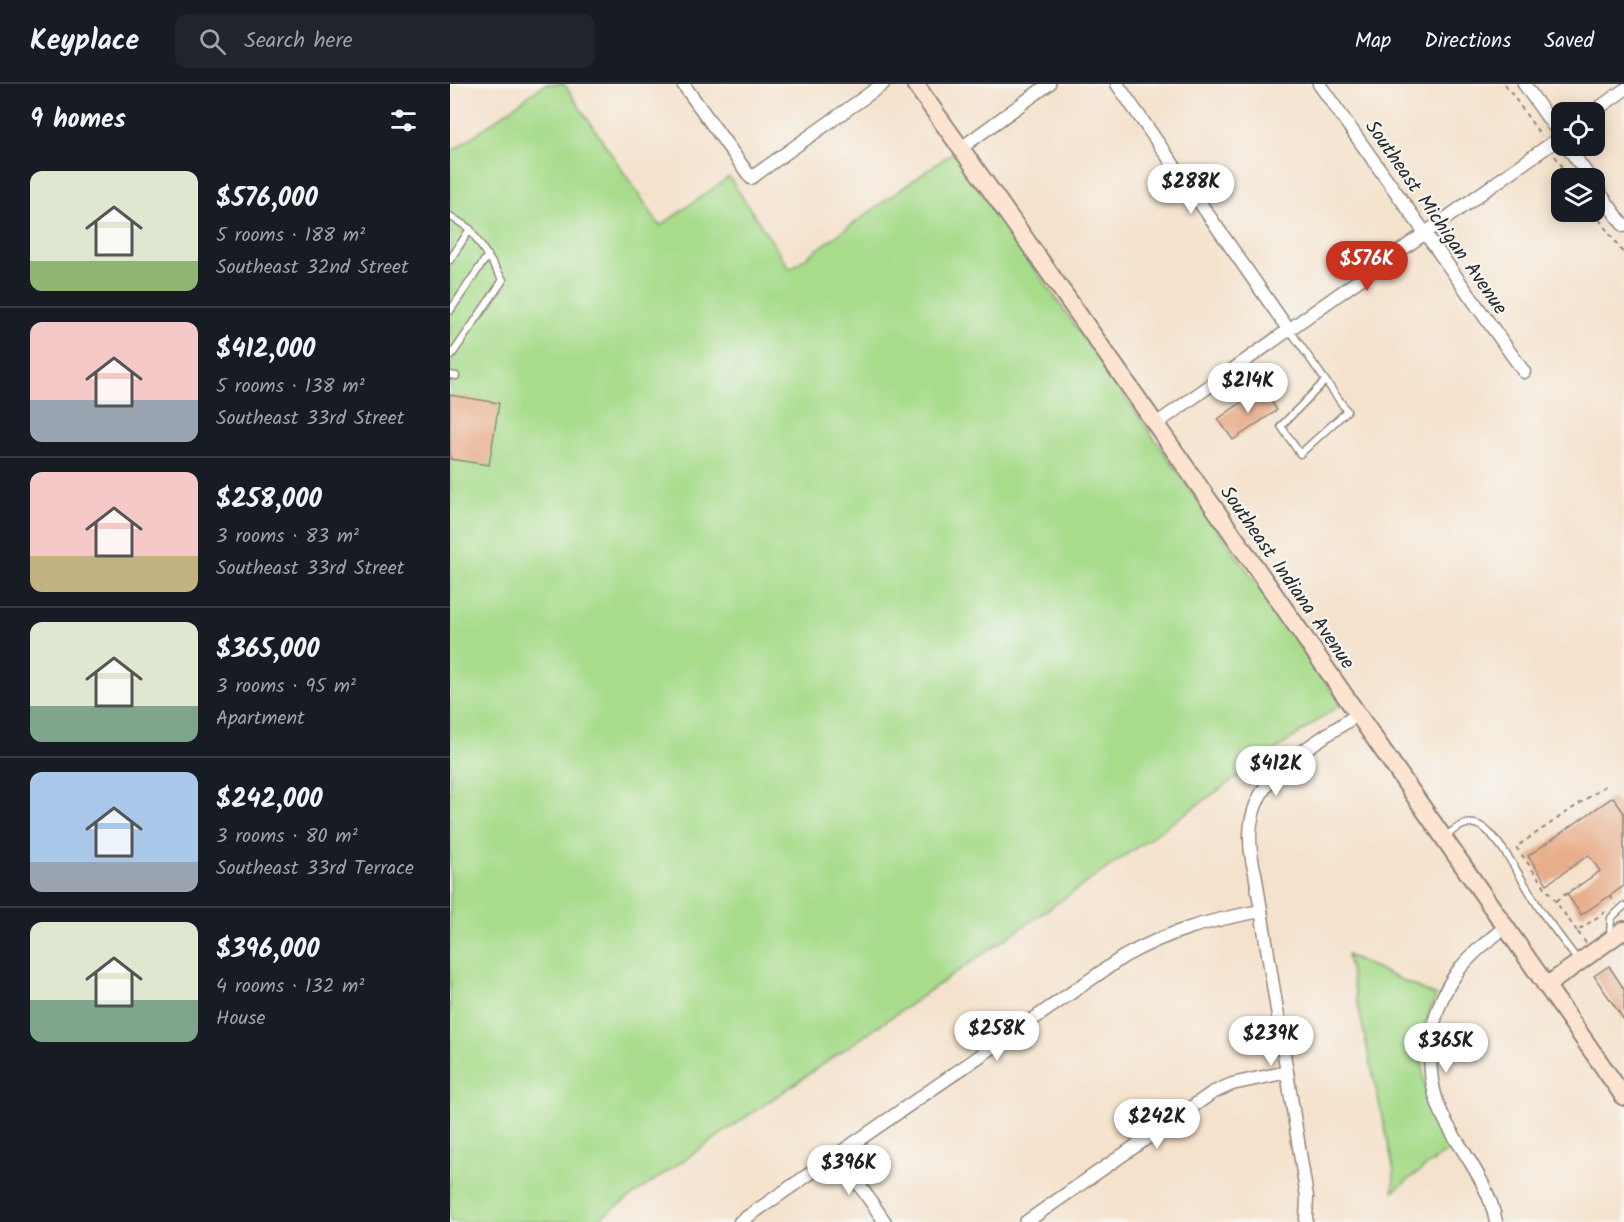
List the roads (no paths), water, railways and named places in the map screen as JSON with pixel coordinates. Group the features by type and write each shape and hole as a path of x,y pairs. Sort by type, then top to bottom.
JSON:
{"street":[{"path":"683,84 751,178 883,84"},
{"name":"Southeast Indiana Avenue","path":"915,84 1156,424 1624,1097"},
{"path":"961,148 1049,84"},
{"path":"1117,84 1288,329"},
{"name":"Southeast Michigan Avenue","path":"1319,84 1524,372"},
{"path":"1524,84 1551,122"},
{"path":"1605,103 1624,90"},
{"path":"1156,424 1551,145"},
{"path":"1605,200 1624,226"},
{"path":"1306,1222 1307,1197 1249,841 1251,823 1259,796 1280,768 1358,714"},
{"path":"740,1222 1124,957 1147,944 1189,926 1261,911"},
{"path":"1496,1222 1486,1188 1446,1122 1438,1103 1432,1083 1430,1048 1433,1028 1447,989 1470,958 1505,927"},
{"path":"1546,986 1624,930"},
{"path":"1026,1222 1212,1093 1232,1084 1287,1072"},
{"path":"838,1154 885,1222"}],"lane":[{"path":"450,216 470,229 503,280 450,357"},
{"path":"450,260 470,229"},
{"path":"450,311 488,255"},
{"path":"1288,329 1347,411 1300,454 1281,426 1325,381"},
{"path":"1442,837 1463,824 1471,823 1488,830 1502,847 1543,913 1579,963"},
{"path":"1609,941 1611,918 1624,906"}]}
